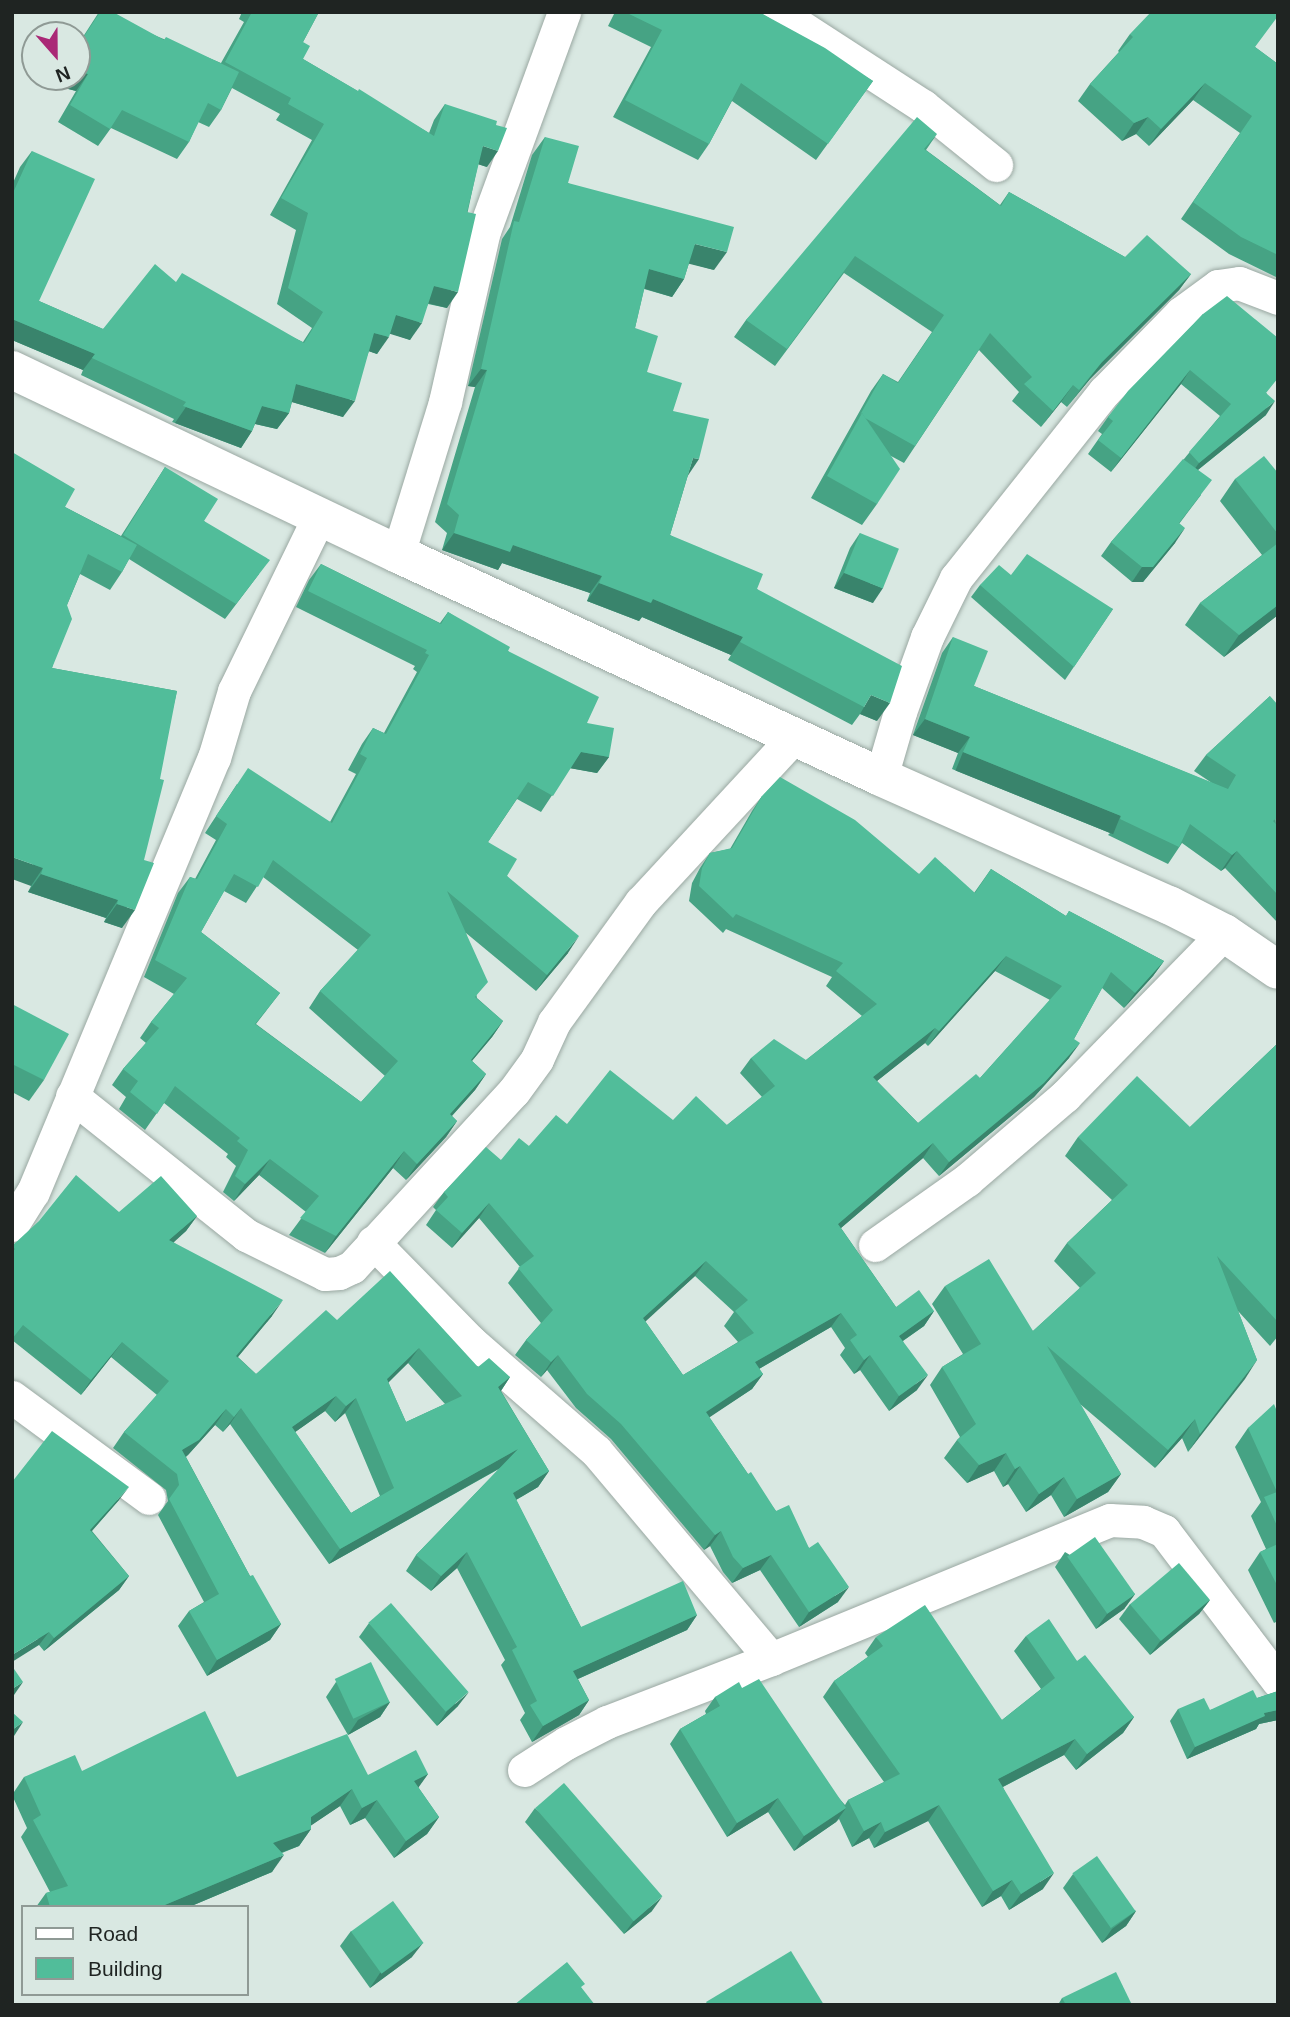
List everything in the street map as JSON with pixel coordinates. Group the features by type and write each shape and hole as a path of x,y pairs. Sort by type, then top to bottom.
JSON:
{"street":[{"path":"398,554 445,402 484,231 564,12"},
{"path":"778,12 923,106 996,165"},
{"path":"881,777 900,712 923,649 956,578 1104,391 1181,313 1218,286 1239,283 1278,298"},
{"path":"12,370 398,554 793,737 1169,905 1224,933 1278,970"},
{"path":"12,1225 33,1192 214,758 234,691 320,515"},
{"path":"72,1096 246,1235 325,1274 339,1273 352,1266 514,1091 537,1059 554,1022 641,902 793,737"},
{"path":"875,1245 967,1180 1065,1096 1224,933"},
{"path":"373,1242 471,1342 596,1451 771,1659"},
{"path":"12,1397 149,1498"},
{"path":"524,1770 566,1743 607,1722 771,1659 1110,1520 1143,1522 1164,1531 1278,1681"}],"building":[{"path":"100,12 113,12 164,40 166,37 239,72 221,110 208,103 189,142 122,110 110,129 70,105 78,91 91,91 91,26"},
{"path":"252,12 319,12 303,42 310,46 303,59 358,91 359,89 434,136 445,104 497,121 496,125 507,128 498,151 483,146 467,212 476,214 458,292 434,286 422,323 396,315 389,337 374,333 355,401 296,384 289,413 262,406 252,431 183,406 186,402 92,358 95,354 12,319 12,195 32,151 95,179 39,301 103,329 155,264 176,282 182,273 304,343 323,312 288,288 308,213 281,198 324,124 288,104 291,98 225,62"},
{"path":"625,12 759,12 825,48 873,81 828,144 741,83 709,144 625,100 662,30"},
{"path":"1151,12 1278,12 1278,16 1255,47 1278,64 1278,255 1241,237 1193,202 1252,116 1205,83 1161,129 1148,117 1134,123 1090,84 1133,37 1130,34"},
{"path":"917,117 937,134 924,149 1001,206 1009,192 1125,257 1147,235 1191,274 1102,362 1079,390 1073,385 1053,411 1024,384 1032,377 990,333 915,446 865,418 862,413 860,415 883,374 898,383 944,315 855,256 787,349 746,320"},
{"path":"545,137 579,146 568,183 734,227 727,252 695,244 684,279 649,269 635,328 658,336 647,372 682,383 673,411 709,419 699,459 693,458 670,535 763,574 757,589 902,666 890,703 871,695 864,707 740,642 743,637 653,599 651,603 599,583 602,576 513,545 510,552 454,533 459,515 447,504 487,370 481,369 514,221 519,222"},
{"path":"1227,296 1278,338 1278,378 1266,393 1275,401 1199,463 1189,452 1231,404 1190,370 1121,458 1098,440 1113,421 1108,417 1128,391 1203,314"},
{"path":"862,413 900,469 877,504 827,476"},
{"path":"12,452 75,489 65,507 137,545 122,572 88,554 67,605 72,619 52,668 177,691 160,779 164,780 144,860 154,863 135,910 117,904 118,900 41,874 43,868 12,857"},
{"path":"1264,456 1278,473 1278,534 1235,479"},
{"path":"1183,459 1212,480 1179,523 1185,528 1153,567 1142,567 1111,542"},
{"path":"165,467 218,499 204,521 270,560 236,604 123,535"},
{"path":"860,533 899,549 883,589 844,573"},
{"path":"1278,543 1278,605 1239,635 1200,603"},
{"path":"1027,554 1113,609 1074,667 980,585 999,565 1011,575"},
{"path":"321,564 441,624 448,612 510,647 508,651 599,697 587,723 614,728 609,757 581,752 553,796 528,782 488,842 517,859 507,876 579,936 547,975 447,891 488,982 475,997 503,1021 471,1060 486,1074 450,1114 457,1121 417,1164 404,1151 336,1236 300,1218 319,1196 270,1159 245,1184 235,1176 248,1150 237,1141 240,1138 175,1086 157,1114 130,1092 138,1081 123,1069 159,1028 151,1022 187,978 155,960 190,877 197,879 227,824 216,816 248,768 332,823 367,758 360,754 373,728 386,734 429,655 425,653 427,650 308,591","holes":["273,860 371,935 320,991 398,1061 361,1102 255,1024 280,993 201,932 234,874 258,887"]},
{"path":"953,637 988,651 974,686 1228,789 1236,775 1206,755 1270,696 1278,705 1278,817 1273,821 1278,826 1278,895 1237,851 1232,855 1190,824 1179,847 1120,819 1121,816 963,752 970,737 925,719"},
{"path":"780,777 855,820 919,874 935,857 975,893 991,869 1066,916 1069,911 1164,961 1135,993 1111,972 1074,1039 1080,1043 1044,1083 949,1162 933,1143 838,1224 896,1307 919,1290 934,1311 899,1336 928,1375 899,1396 870,1355 864,1360 850,1340 857,1335 841,1313 755,1362 763,1374 706,1412 748,1474 751,1472 776,1511 789,1505 809,1548 818,1542 849,1587 809,1612 771,1555 743,1568 733,1557 721,1531 715,1535 621,1424 587,1394 558,1355 551,1362 526,1340 553,1310 518,1268 534,1256 489,1203 462,1233 436,1210 448,1197 444,1192 486,1147 501,1160 519,1138 529,1146 556,1115 567,1124 610,1070 673,1120 696,1096 727,1125 775,1086 751,1058 774,1039 806,1060 877,1004 836,971 843,963 736,914 733,918 699,886 702,868 710,853 732,848 762,796","holes":["1006,956 1062,986 980,1078 976,1074 918,1123 873,1077 935,1028 939,1031","706,1261 748,1300 735,1311 754,1333 683,1375 643,1318"]},
{"path":"12,1004 69,1034 44,1080 12,1064"},
{"path":"1278,1043 1278,1322 1217,1256 1257,1360 1200,1434 1195,1419 1168,1450 1047,1346 1121,1474 1077,1499 1064,1477 1039,1494 1020,1466 1015,1469 1006,1453 979,1465 957,1440 976,1424 942,1367 981,1344 945,1286 989,1259 1033,1331 1096,1273 1067,1243 1128,1185 1078,1137 1137,1076 1190,1127"},
{"path":"76,1175 119,1212 161,1176 197,1216 169,1240 283,1300 236,1356 256,1374 326,1310 337,1320 390,1271 478,1367 489,1358 510,1377 498,1387 549,1471 513,1493 581,1627 683,1581 697,1615 573,1671 589,1700 543,1726 530,1705 537,1701 512,1650 517,1647 467,1552 441,1576 416,1555 518,1449 340,1549 241,1408 234,1417 226,1409 199,1440 182,1450 250,1576 253,1575 281,1624 217,1660 189,1611 219,1594 169,1499 179,1485 177,1474 124,1432 169,1381 122,1342 91,1380 23,1325 12,1339 12,1252 15,1249 12,1246 39,1221","holes":["419,1348 462,1396 406,1422 387,1379","336,1396 346,1406 356,1398 394,1488 351,1513 292,1427"]},
{"path":"1274,1404 1278,1414 1278,1528 1264,1497 1277,1492 1248,1428"},
{"path":"52,1431 129,1487 90,1530 129,1576 54,1638 49,1632 12,1655 12,1482"},
{"path":"1095,1537 1135,1594 1107,1614 1067,1557"},
{"path":"1278,1544 1278,1587 1260,1552"},
{"path":"1179,1563 1210,1600 1161,1641 1130,1604"},
{"path":"391,1603 468,1692 446,1712 368,1623"},
{"path":"925,1605 1002,1720 1055,1678 1026,1636 1049,1619 1077,1661 1085,1655 1134,1717 1087,1754 1075,1739 998,1779 1054,1873 1021,1894 1012,1880 993,1891 939,1805 885,1832 881,1822 864,1831 848,1800 900,1774 834,1681 883,1646 876,1637"},
{"path":"371,1662 390,1702 353,1719 335,1679"},
{"path":"12,1666 23,1682 12,1689"},
{"path":"759,1679 846,1808 804,1836 778,1798 737,1823 680,1729 720,1706 715,1697 739,1682 742,1688"},
{"path":"1253,1690 1257,1698 1278,1691 1278,1710 1264,1713 1265,1716 1195,1747 1178,1709 1204,1698 1210,1710"},
{"path":"205,1711 237,1777 347,1734 368,1775 416,1750 428,1774 414,1781 439,1817 406,1841 377,1800 362,1808 352,1789 311,1817 311,1829 273,1843 284,1855 165,1905 49,1905 46,1893 68,1886 33,1820 41,1815 24,1777 75,1755 82,1771"},
{"path":"12,1712 23,1722 12,1730"},
{"path":"564,1783 662,1896 634,1921 535,1808"},
{"path":"1097,1856 1135,1911 1111,1928 1072,1873"},
{"path":"393,1901 424,1943 381,1974 351,1932"},
{"path":"791,1951 824,2005 708,2005 706,2002"},
{"path":"567,1962 585,1984 581,1987 595,2005 514,2005"},
{"path":"1116,1972 1132,2005 1066,2005 1062,1998"}]}
